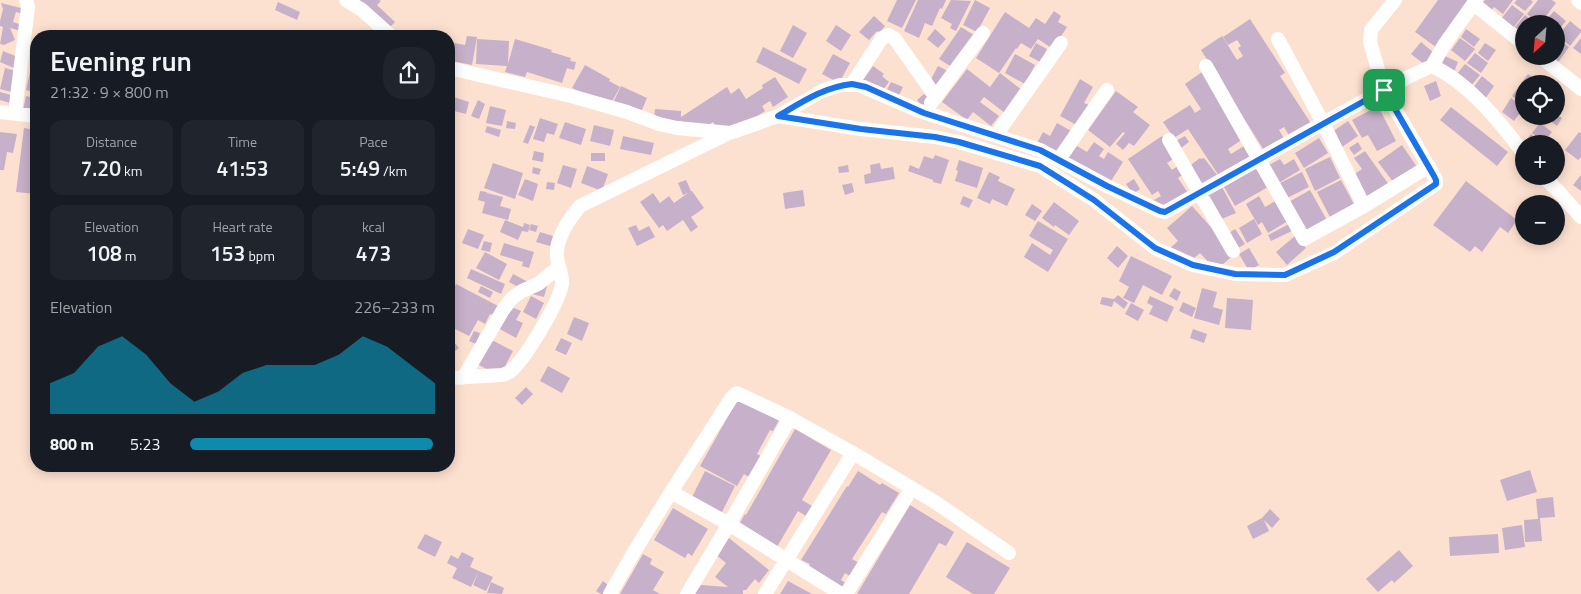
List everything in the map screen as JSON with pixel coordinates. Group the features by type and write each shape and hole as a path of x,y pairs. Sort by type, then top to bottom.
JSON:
{"street":[{"path":"15,113 28,7 26,0"},
{"path":"346,0 362,10 384,30"},
{"path":"778,116 861,129 935,137 959,142 1040,166 1094,200 1155,248 1193,265 1235,274 1285,275 1334,252 1434,187 1436,180 1429,166 1384,90 1372,48 1370,35 1381,17 1395,0"},
{"path":"1578,0 1581,3"},
{"path":"456,378 502,375 513,369 534,340 556,302 562,282 557,256 560,240 574,212 580,206 730,133 778,116 822,91 840,85 852,84 866,87 924,113 1040,150 1107,186 1160,211 1169,210 1323,123 1432,66 1444,45 1475,2 1515,36"},
{"path":"924,113 983,33"},
{"path":"852,84 882,38 889,35 895,39 936,97"},
{"path":"1278,39 1323,123 1364,206"},
{"path":"996,135 1061,43"},
{"path":"1551,65 1577,86 1581,71"},
{"path":"1206,66 1304,239 1364,206 1429,166"},
{"path":"1432,66 1453,78 1473,95 1515,143"},
{"path":"455,69 571,96 627,112 659,124 677,128 730,133"},
{"path":"1059,159 1107,90"},
{"path":"0,112 30,115"},
{"path":"1169,140 1233,251"},
{"path":"1552,185 1581,217"},
{"path":"456,378 512,298 538,284 560,267"},
{"path":"610,594 671,492 732,397 737,393 790,418 853,453 935,502 1009,553"},
{"path":"687,594 790,418"},
{"path":"765,594 853,453"},
{"path":"846,594 912,488"},
{"path":"671,492 729,524 842,594"}],"building":[{"path":"356,0 381,1 377,5 395,22 387,30 380,30"},
{"path":"897,0 916,0 902,28 887,21"},
{"path":"918,0 946,0 932,26 925,23 919,38 904,31"},
{"path":"951,0 971,1 956,31 950,28 952,24 941,18"},
{"path":"975,0 990,8 977,32 963,25"},
{"path":"1438,0 1470,0 1436,47 1415,32"},
{"path":"1485,0 1513,0 1503,14 1494,7 1489,13 1480,6"},
{"path":"1517,0 1531,0 1533,2 1525,11 1514,3"},
{"path":"1538,0 1552,0 1556,3 1547,15 1527,14"},
{"path":"278,2 300,12 297,20 275,10"},
{"path":"1,3 25,9 23,14 16,12 13,22 22,25 21,31 10,28 15,40 4,45 0,44 3,27 0,26 3,9"},
{"path":"1512,5 1524,14 1515,15 1515,25 1512,29 1500,20"},
{"path":"1054,11 1061,16 1058,22 1067,27 1053,49 1038,39 1031,49 1021,43 999,73 976,58 1005,12 1029,28 1036,18 1045,24"},
{"path":"1554,11 1559,15 1551,15"},
{"path":"874,16 885,26 879,33 877,31 869,40 859,32"},
{"path":"1250,19 1285,73 1280,76 1314,128 1293,142 1284,127 1279,130 1285,140 1265,152 1201,50 1222,36 1237,60 1243,56 1238,48 1241,46 1237,40 1228,45 1223,37"},
{"path":"1570,21 1581,30 1570,46 1565,42 1565,27"},
{"path":"793,25 807,33 793,58 780,51"},
{"path":"836,25 851,35 841,51 826,41"},
{"path":"961,27 977,37 955,69 939,59"},
{"path":"935,29 946,39 938,48 927,39"},
{"path":"1466,29 1480,39 1474,47 1461,37"},
{"path":"467,36 477,37 472,65 455,62 455,43 465,45"},
{"path":"1460,38 1475,49 1465,61 1451,50"},
{"path":"1581,38 1581,54 1573,48"},
{"path":"477,39 509,41 508,64 515,39 571,58 570,61 576,62 574,70 567,68 562,83 527,72 525,77 505,72 507,66 476,64"},
{"path":"1421,42 1434,53 1424,64 1411,54"},
{"path":"1036,43 1047,49 1040,62 1029,56"},
{"path":"1485,43 1496,50 1488,61 1478,53"},
{"path":"1565,44 1569,47 1565,53"},
{"path":"763,47 807,69 799,84 756,62"},
{"path":"3,51 20,58 16,69 0,62"},
{"path":"1475,53 1488,63 1481,73 1467,63"},
{"path":"833,54 850,63 839,83 822,74"},
{"path":"1015,54 1035,65 1025,84 1005,73"},
{"path":"1445,56 1458,62 1454,72 1441,66"},
{"path":"1465,64 1480,75 1470,87 1456,75"},
{"path":"585,65 620,87 609,107 572,88"},
{"path":"873,66 884,74 882,76 889,82 879,95 860,84"},
{"path":"938,66 950,72 939,91 928,85"},
{"path":"5,68 20,72 15,93 0,89"},
{"path":"967,69 990,87 1000,73 1022,90 1005,113 984,97 980,102 999,116 991,126 973,112 967,120 942,102"},
{"path":"30,72 30,91 26,90"},
{"path":"1202,72 1243,139 1228,149 1231,154 1244,146 1252,159 1221,179 1188,129 1174,138 1163,122 1190,105 1195,113 1201,109 1185,84"},
{"path":"1482,76 1494,86 1485,99 1472,89"},
{"path":"775,77 788,97 773,107 770,101 762,106 765,111 723,138 713,122 691,136 681,120 680,132 653,129 655,109 681,111 681,117 727,87 731,94 739,88 746,99 763,88 762,85"},
{"path":"1080,79 1093,87 1084,103 1089,105 1080,127 1060,116"},
{"path":"1436,81 1441,96 1430,101 1424,86"},
{"path":"891,82 903,87 895,103 883,97"},
{"path":"621,86 647,98 639,117 612,105"},
{"path":"1116,91 1138,107 1133,112 1150,125 1134,146 1129,143 1123,150 1116,144 1125,133 1123,132 1110,147 1088,130"},
{"path":"0,92 15,96 13,104 0,100"},
{"path":"924,94 930,100 923,107 917,100"},
{"path":"26,96 30,97 30,116 22,115"},
{"path":"455,97 469,102 466,114 455,111"},
{"path":"1511,98 1515,101 1514,121 1502,112"},
{"path":"478,100 485,104 479,119 471,116"},
{"path":"490,106 506,110 502,126 486,123"},
{"path":"1378,106 1396,141 1377,151 1368,135 1362,138 1352,120"},
{"path":"1451,107 1508,152 1497,166 1440,120"},
{"path":"540,118 558,124 554,135 547,133 544,142 533,139"},
{"path":"507,121 516,123 515,129 506,128"},
{"path":"1348,121 1358,136 1339,149 1329,134"},
{"path":"565,122 586,129 581,145 559,138"},
{"path":"1057,123 1073,132 1059,157 1036,145 1043,132 1050,136"},
{"path":"530,125 535,127 528,144 523,142"},
{"path":"594,125 614,130 610,146 590,141"},
{"path":"1538,125 1543,125 1552,132 1550,135 1535,135 1532,133"},
{"path":"487,126 501,130 499,137 485,132"},
{"path":"24,128 30,129 30,193 16,192"},
{"path":"0,132 17,134 13,153 7,152 4,170 0,170"},
{"path":"1579,132 1581,133 1581,157 1578,160 1565,150"},
{"path":"623,136 654,143 651,155 620,149"},
{"path":"1162,136 1176,157 1167,163 1172,170 1179,165 1185,173 1178,178 1188,193 1160,212 1152,201 1161,196 1158,191 1152,195 1128,159"},
{"path":"1185,136 1189,142 1181,148 1176,141"},
{"path":"1319,138 1328,153 1304,168 1295,153"},
{"path":"1094,142 1104,149 1099,156 1104,159 1108,152 1123,162 1106,189 1065,163 1077,146 1087,152"},
{"path":"1358,142 1362,149 1354,155 1349,148"},
{"path":"1402,145 1417,167 1394,183 1378,162"},
{"path":"534,151 544,153 543,162 532,160"},
{"path":"1365,151 1389,185 1368,199 1352,176 1362,169 1354,158"},
{"path":"591,153 605,153 605,161 591,161"},
{"path":"935,155 949,160 941,184 908,171 910,165 919,169 924,156 933,159"},
{"path":"1330,157 1340,178 1315,191 1305,169"},
{"path":"1200,158 1204,158 1218,176 1203,187 1188,167"},
{"path":"1280,159 1284,165 1294,159 1300,170 1277,184 1267,166"},
{"path":"959,160 983,168 977,188 955,181"},
{"path":"493,163 523,173 515,199 484,188"},
{"path":"880,163 881,169 893,167 895,179 865,184 864,175 871,173 870,165"},
{"path":"563,165 577,169 571,188 557,183"},
{"path":"848,165 849,172 839,173 838,167"},
{"path":"587,166 608,174 602,191 581,183"},
{"path":"533,167 541,169 539,175 532,173"},
{"path":"1257,168 1268,187 1235,206 1224,187"},
{"path":"989,172 1000,177 998,181 1015,189 1007,206 992,199 990,204 977,198"},
{"path":"1302,172 1309,187 1285,199 1278,184"},
{"path":"1581,175 1581,191 1573,185"},
{"path":"525,179 538,184 533,201 518,195"},
{"path":"1134,179 1140,189 1133,194 1126,184"},
{"path":"686,180 691,191 704,208 691,217 698,227 691,232 683,220 667,231 663,225 659,228 640,202 653,193 660,203 669,196 674,203 688,193 683,195 678,183"},
{"path":"1341,180 1355,206 1331,219 1317,192"},
{"path":"1466,181 1515,218 1515,223 1508,233 1500,227 1482,252 1475,246 1470,252 1433,225"},
{"path":"547,182 555,183 554,190 546,189"},
{"path":"852,183 854,192 845,195 842,185"},
{"path":"1222,187 1236,213 1219,220 1206,196"},
{"path":"803,190 805,206 785,209 783,193"},
{"path":"1310,190 1328,222 1304,235 1287,203"},
{"path":"480,191 487,192 485,200 487,193 503,197 500,206 511,209 508,220 482,213 485,202 478,200"},
{"path":"963,196 973,200 969,208 960,204"},
{"path":"1259,196 1265,207 1277,200 1288,221 1268,233 1262,222 1258,225 1246,204"},
{"path":"1054,202 1079,221 1069,235 1042,218"},
{"path":"1032,204 1042,211 1035,221 1025,215"},
{"path":"1192,206 1235,254 1216,270 1200,253 1185,266 1169,249 1178,241 1167,228"},
{"path":"1254,219 1262,234 1247,243 1239,228"},
{"path":"505,220 523,227 524,223 530,225 528,232 522,231 518,240 500,232"},
{"path":"1038,221 1068,239 1048,272 1024,257 1032,243 1050,255 1053,250 1029,236"},
{"path":"531,224 538,226 536,232 529,230"},
{"path":"1289,224 1292,231 1271,241 1268,235"},
{"path":"636,225 639,231 649,226 655,237 637,246 628,228"},
{"path":"468,229 484,235 478,249 462,243"},
{"path":"1235,229 1245,244 1238,248 1229,233"},
{"path":"540,232 553,236 550,246 536,242"},
{"path":"1295,236 1306,248 1287,265 1276,252"},
{"path":"484,241 492,243 490,252 481,250"},
{"path":"504,243 534,252 529,268 522,266 523,262 500,255"},
{"path":"1117,246 1128,256 1118,268 1107,258"},
{"path":"1249,248 1259,265 1249,271 1239,254"},
{"path":"485,252 507,264 499,280 476,268"},
{"path":"1131,256 1172,276 1162,295 1143,285 1134,303 1123,298 1129,287 1119,281"},
{"path":"471,269 505,284 501,294 467,278"},
{"path":"513,274 528,282 524,290 509,282"},
{"path":"535,283 547,286 544,297 532,294"},
{"path":"456,284 500,307 495,316 490,314 485,324 478,320 469,336 455,329"},
{"path":"481,286 493,292 490,298 478,292"},
{"path":"1174,288 1181,292 1177,301 1169,296"},
{"path":"1202,288 1217,292 1213,307 1223,310 1219,325 1194,318"},
{"path":"1118,295 1128,303 1124,309 1114,301 1112,307 1100,304 1102,297 1114,299"},
{"path":"531,296 544,303 536,319 523,312"},
{"path":"1150,296 1174,307 1167,322 1149,314 1153,306 1147,303"},
{"path":"1227,298 1253,300 1251,330 1225,328"},
{"path":"1183,302 1196,308 1192,317 1179,311"},
{"path":"1131,303 1144,310 1138,321 1125,314"},
{"path":"509,306 521,311 516,320 523,323 516,338 498,328"},
{"path":"574,317 589,323 582,341 567,334"},
{"path":"1193,329 1207,334 1204,343 1190,338"},
{"path":"474,331 480,333 476,344 469,341"},
{"path":"488,338 513,351 500,376 475,363"},
{"path":"561,338 572,343 566,355 555,350"},
{"path":"455,343 459,348 455,351"},
{"path":"548,366 570,378 562,393 540,381"},
{"path":"526,387 533,394 522,405 515,398"},
{"path":"739,397 779,420 773,431 770,430 757,454 763,457 751,478 744,474 737,486 700,466"},
{"path":"795,429 831,450 802,500 812,506 806,516 798,511 774,552 736,530"},
{"path":"1530,470 1537,492 1507,501 1500,480"},
{"path":"705,471 735,486 719,518 689,503"},
{"path":"858,471 880,485 882,483 899,493 886,514 882,512 852,559 861,564 853,578 845,573 841,580 850,586 846,594 804,574 810,564 801,560"},
{"path":"1553,497 1555,517 1540,518 1542,541 1525,542 1524,520 1538,519 1536,499"},
{"path":"910,505 954,532 946,546 939,543 909,594 857,594"},
{"path":"673,508 708,529 692,556 688,553 685,558 654,540"},
{"path":"1270,509 1280,519 1272,528 1264,520 1269,531 1253,539 1247,526 1262,518"},
{"path":"1522,525 1525,547 1505,550 1502,528"},
{"path":"425,534 442,542 435,557 417,548"},
{"path":"1498,534 1499,553 1450,556 1449,537"},
{"path":"729,538 769,570 759,583 755,579 746,590 743,590 743,594 694,594 701,585 728,587 715,577 726,563 716,555"},
{"path":"967,542 1010,568 994,594 973,594 946,577"},
{"path":"1399,550 1413,566 1394,583 1392,580 1378,592 1366,579"},
{"path":"462,552 474,558 470,567 479,571 471,587 452,578 457,568 447,563 451,555 458,559"},
{"path":"643,554 652,559 650,564 664,572 653,590 660,594 620,594"},
{"path":"479,571 493,577 486,591 473,585"},
{"path":"603,581 609,586 604,594 601,594 596,591"},
{"path":"788,581 812,594 780,594"},
{"path":"491,582 504,588 502,594 487,593"}],"route":[{"path":"840,85 859,85 924,113 1040,150 1107,186 1165,212 1384,90 1434,176 1436,184 1334,252 1285,275 1235,274 1193,265 1155,248 1094,200 1040,166 959,142 935,137 861,129 778,116 822,91 840,85"}]}
